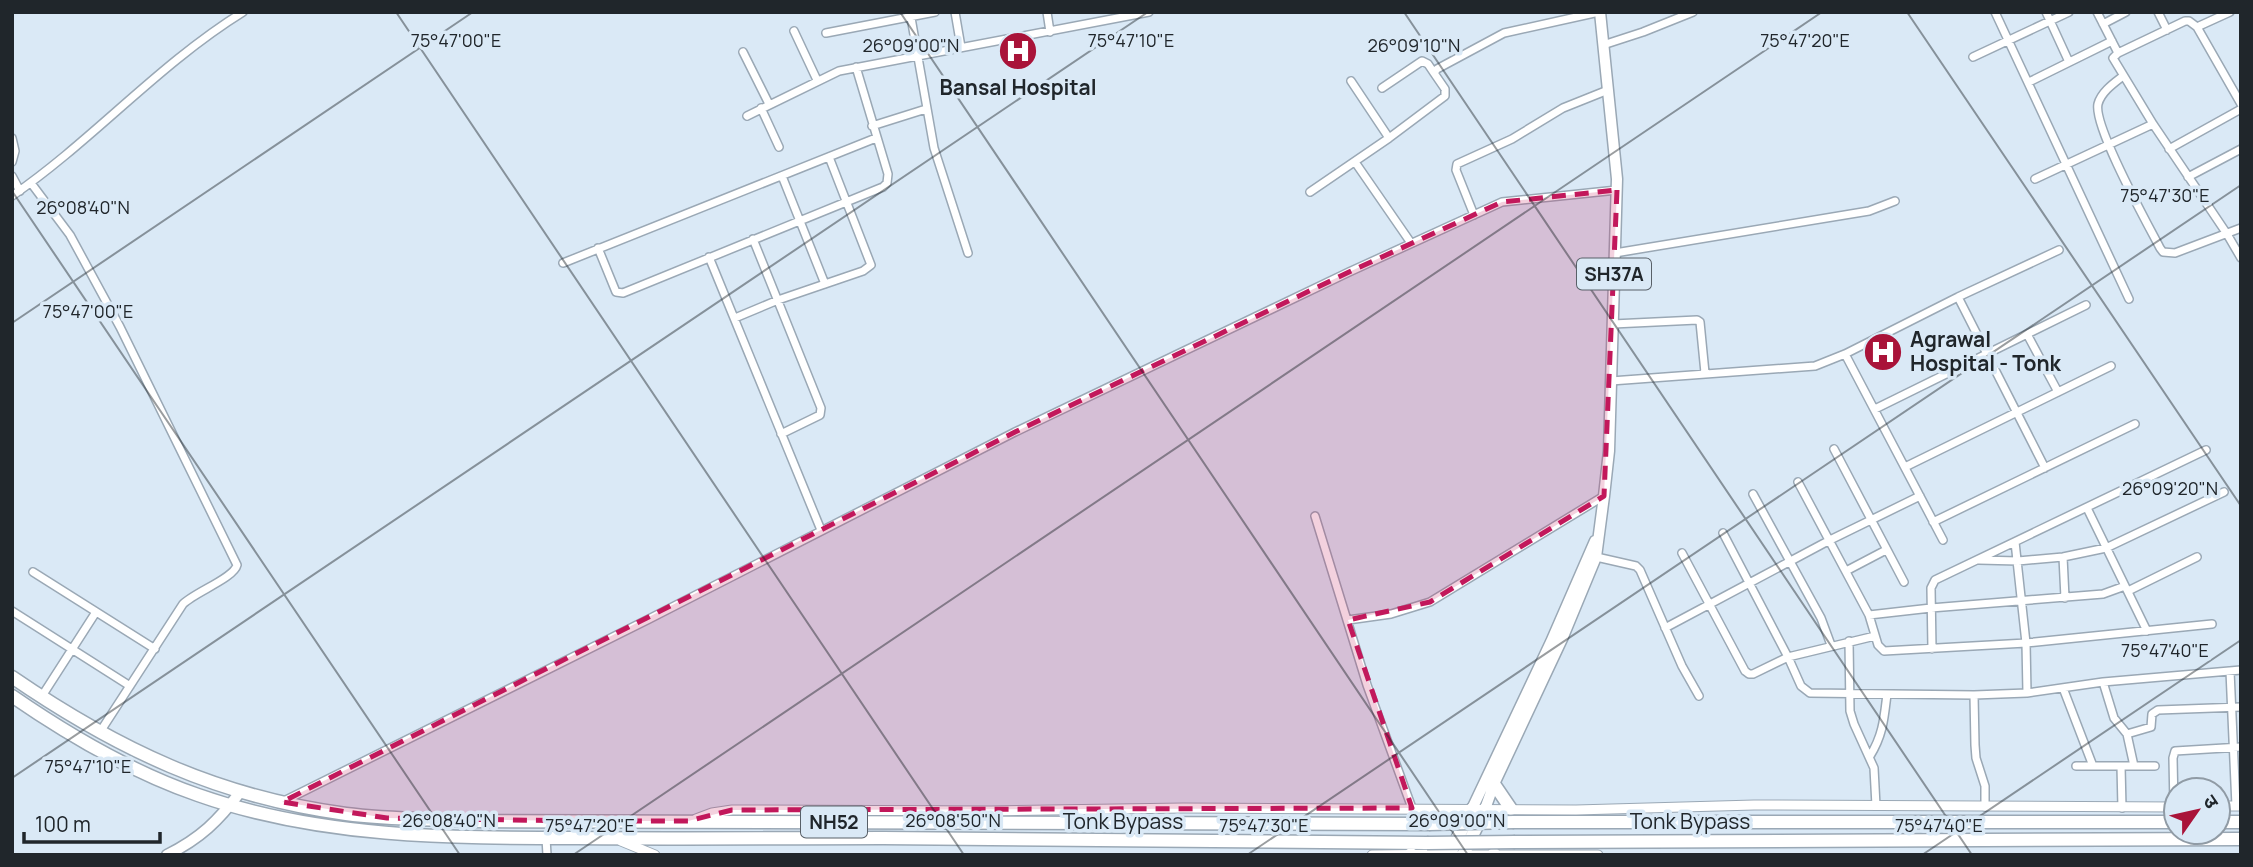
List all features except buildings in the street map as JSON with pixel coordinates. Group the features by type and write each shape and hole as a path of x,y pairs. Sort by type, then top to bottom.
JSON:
{"highway":[{"name":"NH52","path":"12,677 100,732 166,765 241,792"},
{"name":"NH52","path":"12,696 122,763 185,790 276,818 355,831 421,837 1009,838 1287,843 2241,839"},
{"path":"1494,784 1512,815"},
{"name":"Tonk Bypass","path":"241,792 345,814 464,821 1429,824 1512,815 2162,822"},
{"path":"1458,854 1478,809"}],"main road":[{"name":"SH37A","path":"1478,809 1494,784 1562,639 1592,556 1604,496 1609,451 1617,190 1599,12"},
{"name":"SH37A","path":"1478,809 1592,556"},
{"path":"167,855 204,833 241,792"}],"street":[{"path":"12,196 209,33 243,12"},
{"path":"825,33 935,12"},
{"path":"955,12 961,47"},
{"path":"1046,12 1050,32"},
{"path":"1094,12 1097,23"},
{"path":"747,116 839,71 1149,12"},
{"path":"1542,12 1544,23"},
{"path":"1434,73 1494,37 1523,27 1599,12"},
{"path":"1603,44 1693,12"},
{"path":"1995,12 2129,299"},
{"path":"2046,12 2069,62"},
{"path":"1973,57 2069,12"},
{"path":"2097,12 2118,53"},
{"path":"2103,24 2126,12"},
{"path":"2158,12 2167,30"},
{"path":"2197,27 2230,12"},
{"path":"910,15 934,148 968,253"},
{"path":"2169,149 2241,106 2197,27 2189,21 2118,53 2113,58 2169,149 2228,234 2241,258"},
{"path":"794,31 817,80"},
{"path":"2029,82 2112,41"},
{"path":"743,52 769,104"},
{"path":"1310,192 1445,96 1445,89 1428,64 1422,61 1382,88"},
{"path":"598,248 614,288 619,293 883,187 887,183 888,174 856,67"},
{"path":"2123,76 2101,95 2097,113 2108,144 2163,253 2175,253 2241,228"},
{"path":"1351,80 1389,138"},
{"path":"1474,215 1456,170 1457,164 1512,139 1563,108 1608,90"},
{"path":"761,108 779,147"},
{"path":"872,126 926,109"},
{"path":"2035,179 2153,124"},
{"path":"12,138 15,151 12,162"},
{"path":"563,263 876,138"},
{"path":"2188,177 2241,149"},
{"path":"735,318 863,271 871,265 829,157"},
{"path":"1355,162 1411,243"},
{"path":"12,176 20,191"},
{"path":"782,176 825,284"},
{"path":"31,183 70,235 120,327 237,565 236,570 228,576 201,590 183,604 100,732"},
{"path":"282,802 1015,432 1411,243 1502,202 1617,190"},
{"path":"1615,253 1868,211 1895,201"},
{"path":"753,239 821,412 816,418 781,434"},
{"path":"1611,381 1815,366 2059,250"},
{"path":"709,257 821,530"},
{"path":"1958,297 2045,468"},
{"path":"1875,409 2086,305"},
{"path":"1613,324 1697,320 1700,322 1705,373"},
{"path":"2027,334 2058,392"},
{"path":"1845,354 1943,540"},
{"path":"1905,467 2110,366"},
{"path":"1933,522 2135,424"},
{"path":"1834,449 1904,583"},
{"path":"1932,649 1931,588 1935,580 2206,450"},
{"path":"1798,482 1869,615 1880,649 1932,649 2026,643 2212,624"},
{"path":"1979,560 2018,561 2063,557 2106,548 2224,492"},
{"path":"1753,494 1821,618 1830,645"},
{"path":"1348,620 1391,614 1430,602 1604,496"},
{"path":"1665,628 1830,540 1920,496"},
{"path":"2087,508 2147,631"},
{"path":"1315,516 1367,685 1412,808"},
{"path":"1723,533 1801,686 1810,693 2027,693 2103,682 2241,670"},
{"path":"2015,542 2026,643 2027,693"},
{"path":"1846,571 1886,550"},
{"path":"1682,553 1749,674 1788,657 1875,636"},
{"path":"1592,556 1636,566 1640,570 1682,666 1699,696"},
{"path":"2063,557 2065,598"},
{"path":"1869,615 2103,594 2126,588 2197,557"},
{"path":"33,572 155,649"},
{"path":"12,611 130,686"},
{"path":"42,696 96,612"},
{"path":"1849,641 1849,694 1854,724 1870,756 1876,780 1875,806"},
{"path":"2230,671 2237,747 2238,806"},
{"path":"2103,682 2115,718 2127,734 2134,766"},
{"path":"2063,688 2093,766"},
{"path":"1870,756 1880,741 1887,694"},
{"path":"1973,695 1976,758 1985,786 1985,807"},
{"path":"2127,734 2151,727 2152,714 2158,710 2241,707"},
{"path":"2174,776 2175,751 2237,747"},
{"path":"2076,766 2155,766"},
{"path":"2121,766 2122,808"},
{"path":"688,821 732,810 1412,808 1478,809 1512,815 1576,810 1754,805 2162,807"},
{"path":"546,838 547,855"},
{"path":"616,838 655,855"},
{"path":"1372,855 1598,855"}],"highlighted area":[{"path":"1617,190 1604,496 1430,602 1348,620 1412,808 732,810 688,821 580,821 387,818 282,802 1015,432 1349,272 1502,202"}],"place":[{"name":"Bansal Hospital","path":"1018,51"},
{"name":"Agrawal Hospital - Tonk","path":"1883,352"}]}
